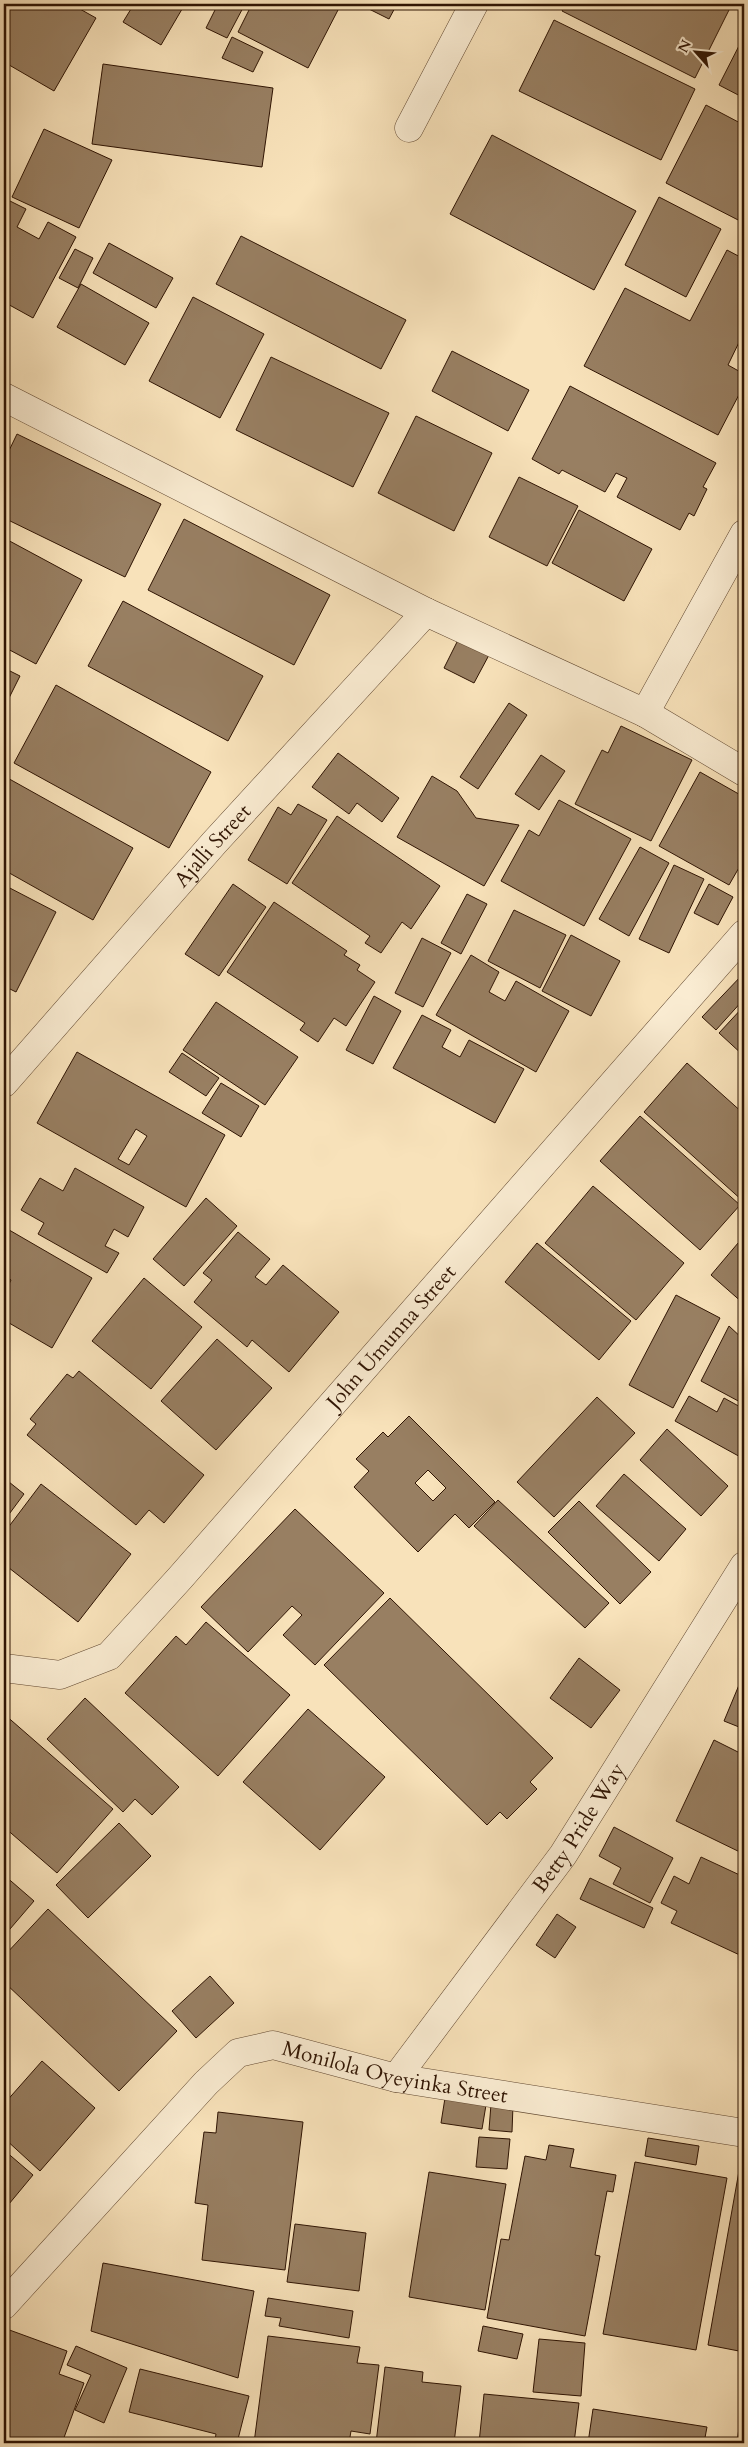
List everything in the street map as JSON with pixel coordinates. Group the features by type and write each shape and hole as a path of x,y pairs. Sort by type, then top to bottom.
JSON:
{"street":[{"path":"409,128 474,4"},
{"path":"4,397 426,612 645,714 744,772"},
{"path":"645,714 744,534"},
{"name":"Ajalli Street","path":"4,1083 214,843 426,612"},
{"name":"John Umunna Street","path":"4,1668 60,1675 109,1656 187,1571 744,934"},
{"name":"Betty Pride Way","path":"396,2078 563,1855 744,1566"},
{"name":"Monilola Oyeyinka Street","path":"4,2305 206,2083 238,2053 273,2045 396,2078 744,2133"}],"building":[{"path":"4,4 71,4 96,18 54,91 4,62"},
{"path":"134,4 185,4 161,45 123,22"},
{"path":"218,4 245,4 227,38 206,28"},
{"path":"252,4 326,4 338,10 308,68 238,32"},
{"path":"359,4 397,4 389,19"},
{"path":"566,4 732,4 695,78 562,11"},
{"path":"554,20 695,89 661,160 519,91"},
{"path":"744,36 744,98 719,85"},
{"path":"232,37 263,52 253,72 222,58"},
{"path":"103,64 273,88 262,167 92,144"},
{"path":"706,105 744,125 744,223 666,183"},
{"path":"44,129 112,160 79,228 12,197"},
{"path":"492,135 636,211 594,290 450,214"},
{"path":"659,197 721,229 686,297 625,265"},
{"path":"4,198 26,209 17,227 39,239 48,222 76,237 33,318 4,302"},
{"path":"241,236 406,320 381,369 216,284"},
{"path":"109,243 173,278 156,308 93,273"},
{"path":"75,249 93,258 78,288 59,278"},
{"path":"727,250 744,259 744,332 728,365 744,374 744,385 718,435 584,366 625,288 690,321"},
{"path":"81,284 149,323 125,365 57,327"},
{"path":"193,297 264,334 220,418 149,381"},
{"path":"452,351 529,390 508,431 432,391"},
{"path":"271,357 389,413 353,487 236,430"},
{"path":"570,386 716,463 703,487 707,489 694,516 689,513 680,530 617,497 627,478 616,473 605,492 562,470 559,474 532,459"},
{"path":"416,416 492,453 454,531 378,493"},
{"path":"17,434 161,504 125,577 4,518 4,461"},
{"path":"519,477 578,506 547,566 489,537"},
{"path":"579,510 652,549 624,601 552,563"},
{"path":"184,519 330,595 294,665 148,590"},
{"path":"4,538 82,580 36,664 4,647"},
{"path":"123,601 263,676 228,741 88,666"},
{"path":"458,640 489,655 474,683 444,668"},
{"path":"4,668 20,676 4,708"},
{"path":"56,685 211,772 169,848 14,763"},
{"path":"509,703 527,715 478,789 460,777"},
{"path":"621,726 692,760 651,841 575,804 602,750 608,753"},
{"path":"338,753 399,798 382,822 357,803 349,814 312,787"},
{"path":"541,755 565,771 539,810 515,794"},
{"path":"700,772 744,797 744,859 729,885 659,846"},
{"path":"4,776 133,848 93,920 4,870"},
{"path":"432,776 457,791 476,818 519,825 484,886 397,837"},
{"path":"559,800 631,839 584,926 501,881 529,830 539,836"},
{"path":"298,804 327,820 287,884 248,860 278,807 291,815"},
{"path":"337,816 440,886 411,929 402,922 381,953 365,943 370,936 292,883"},
{"path":"640,847 669,863 629,936 599,919"},
{"path":"674,865 704,879 669,953 639,939"},
{"path":"233,884 266,907 219,976 185,954"},
{"path":"709,884 733,897 718,925 694,913"},
{"path":"4,885 56,912 16,992 4,986"},
{"path":"467,894 487,904 461,954 441,943"},
{"path":"274,902 347,951 344,955 360,965 357,970 375,982 346,1026 334,1018 318,1042 300,1030 305,1023 227,972"},
{"path":"514,910 566,935 540,988 488,961"},
{"path":"571,935 620,961 591,1016 542,991"},
{"path":"422,938 451,953 423,1007 395,993"},
{"path":"471,955 499,972 489,992 505,1001 516,981 569,1011 536,1072 436,1015"},
{"path":"744,973 744,999 716,1030 702,1017"},
{"path":"374,996 401,1011 373,1064 346,1050"},
{"path":"216,1002 298,1057 265,1105 183,1050"},
{"path":"744,1006 744,1056 719,1033"},
{"path":"422,1015 451,1030 442,1047 460,1057 469,1040 524,1069 495,1123 393,1068"},
{"path":"77,1052 225,1135 186,1207 37,1123","holes":["136,1129 147,1136 129,1165 118,1159"]},
{"path":"182,1053 219,1078 206,1096 169,1072"},
{"path":"687,1063 744,1114 744,1202 644,1112"},
{"path":"221,1083 259,1106 241,1137 202,1113"},
{"path":"640,1116 740,1205 700,1250 600,1161"},
{"path":"75,1168 144,1207 128,1237 114,1229 105,1246 119,1253 107,1273 38,1234 44,1223 21,1210 40,1178 63,1191"},
{"path":"593,1186 684,1263 636,1320 545,1243"},
{"path":"206,1198 237,1226 184,1286 153,1259"},
{"path":"4,1227 92,1278 52,1348 4,1320 4,1294 11,1280 4,1275"},
{"path":"238,1232 270,1259 255,1277 266,1285 283,1265 339,1312 289,1372 252,1340 247,1347 194,1302 212,1280 203,1273"},
{"path":"744,1236 744,1304 711,1275"},
{"path":"537,1243 631,1321 599,1360 505,1282"},
{"path":"144,1278 202,1327 151,1389 92,1341"},
{"path":"676,1295 720,1318 673,1408 629,1385"},
{"path":"729,1326 744,1340 744,1399 742,1403 701,1381"},
{"path":"217,1339 272,1388 216,1450 161,1401"},
{"path":"79,1371 204,1475 164,1523 149,1510 136,1525 27,1435 36,1424 30,1419 67,1374 73,1378"},
{"path":"689,1396 717,1412 724,1398 744,1409 744,1459 675,1421"},
{"path":"597,1397 635,1433 554,1517 517,1482"},
{"path":"409,1416 495,1502 469,1528 455,1514 418,1552 354,1487 369,1471 356,1459 383,1432 388,1437","holes":["428,1470 446,1488 433,1501 415,1483"]},
{"path":"667,1429 728,1486 701,1516 640,1460"},
{"path":"624,1474 686,1529 659,1561 596,1506"},
{"path":"4,1478 24,1494 4,1521"},
{"path":"41,1484 131,1554 78,1622 4,1564 4,1533"},
{"path":"498,1500 609,1603 585,1628 474,1526"},
{"path":"579,1501 651,1572 620,1604 548,1532"},
{"path":"295,1509 384,1593 315,1665 283,1635 302,1615 292,1606 248,1652 201,1607"},
{"path":"390,1598 553,1758 530,1782 537,1789 507,1819 500,1812 487,1825 324,1665"},
{"path":"206,1622 290,1695 218,1776 125,1693 176,1636 186,1645"},
{"path":"579,1658 620,1690 591,1728 550,1698"},
{"path":"744,1673 744,1729 724,1721"},
{"path":"85,1698 179,1787 152,1815 135,1799 123,1812 47,1739"},
{"path":"308,1709 385,1777 320,1850 243,1782"},
{"path":"4,1714 113,1809 57,1873 4,1827"},
{"path":"714,1740 744,1755 744,1854 676,1821"},
{"path":"119,1823 151,1856 88,1918 56,1885"},
{"path":"614,1827 673,1858 650,1903 613,1884 621,1868 599,1856"},
{"path":"701,1857 744,1877 744,1957 671,1923 677,1911 661,1903 674,1876 689,1884"},
{"path":"4,1875 34,1901 4,1936"},
{"path":"590,1878 653,1908 644,1928 580,1899"},
{"path":"48,1909 177,2031 119,2091 4,1982 4,1956"},
{"path":"557,1914 576,1927 555,1958 536,1945"},
{"path":"210,1976 234,2003 196,2038 172,2011"},
{"path":"42,2061 95,2108 40,2171 4,2138 4,2104"},
{"path":"445,2098 486,2105 482,2129 441,2123"},
{"path":"491,2104 513,2105 512,2132 489,2130"},
{"path":"218,2112 303,2122 285,2270 202,2260 208,2205 195,2203 204,2132 216,2133"},
{"path":"479,2137 510,2139 507,2169 476,2167"},
{"path":"648,2138 699,2146 696,2165 645,2156"},
{"path":"549,2145 574,2149 570,2167 616,2175 613,2192 607,2191 595,2255 600,2256 585,2336 487,2318 501,2239 509,2240 525,2156 546,2160"},
{"path":"4,2150 33,2175 4,2210"},
{"path":"635,2162 727,2178 696,2350 603,2334"},
{"path":"739,2171 744,2172 744,2352 708,2345"},
{"path":"429,2172 506,2184 485,2310 409,2297"},
{"path":"295,2224 366,2233 359,2291 287,2282"},
{"path":"103,2263 254,2291 238,2378 91,2331"},
{"path":"268,2298 353,2311 349,2338 279,2326 281,2318 265,2316"},
{"path":"483,2326 523,2334 517,2359 478,2351"},
{"path":"4,2328 67,2351 59,2374 84,2383 62,2443 4,2443"},
{"path":"268,2336 360,2347 357,2363 379,2365 370,2434 351,2431 349,2443 254,2443"},
{"path":"539,2339 585,2343 581,2396 533,2392"},
{"path":"76,2346 127,2368 104,2423 75,2410 91,2375 67,2365"},
{"path":"385,2367 423,2372 422,2382 461,2386 454,2443 376,2443"},
{"path":"140,2369 249,2396 237,2443 215,2440 216,2434 129,2412"},
{"path":"744,2389 744,2443 737,2443"},
{"path":"484,2394 579,2403 574,2443 479,2443"},
{"path":"593,2409 707,2427 704,2443 588,2443"}]}
